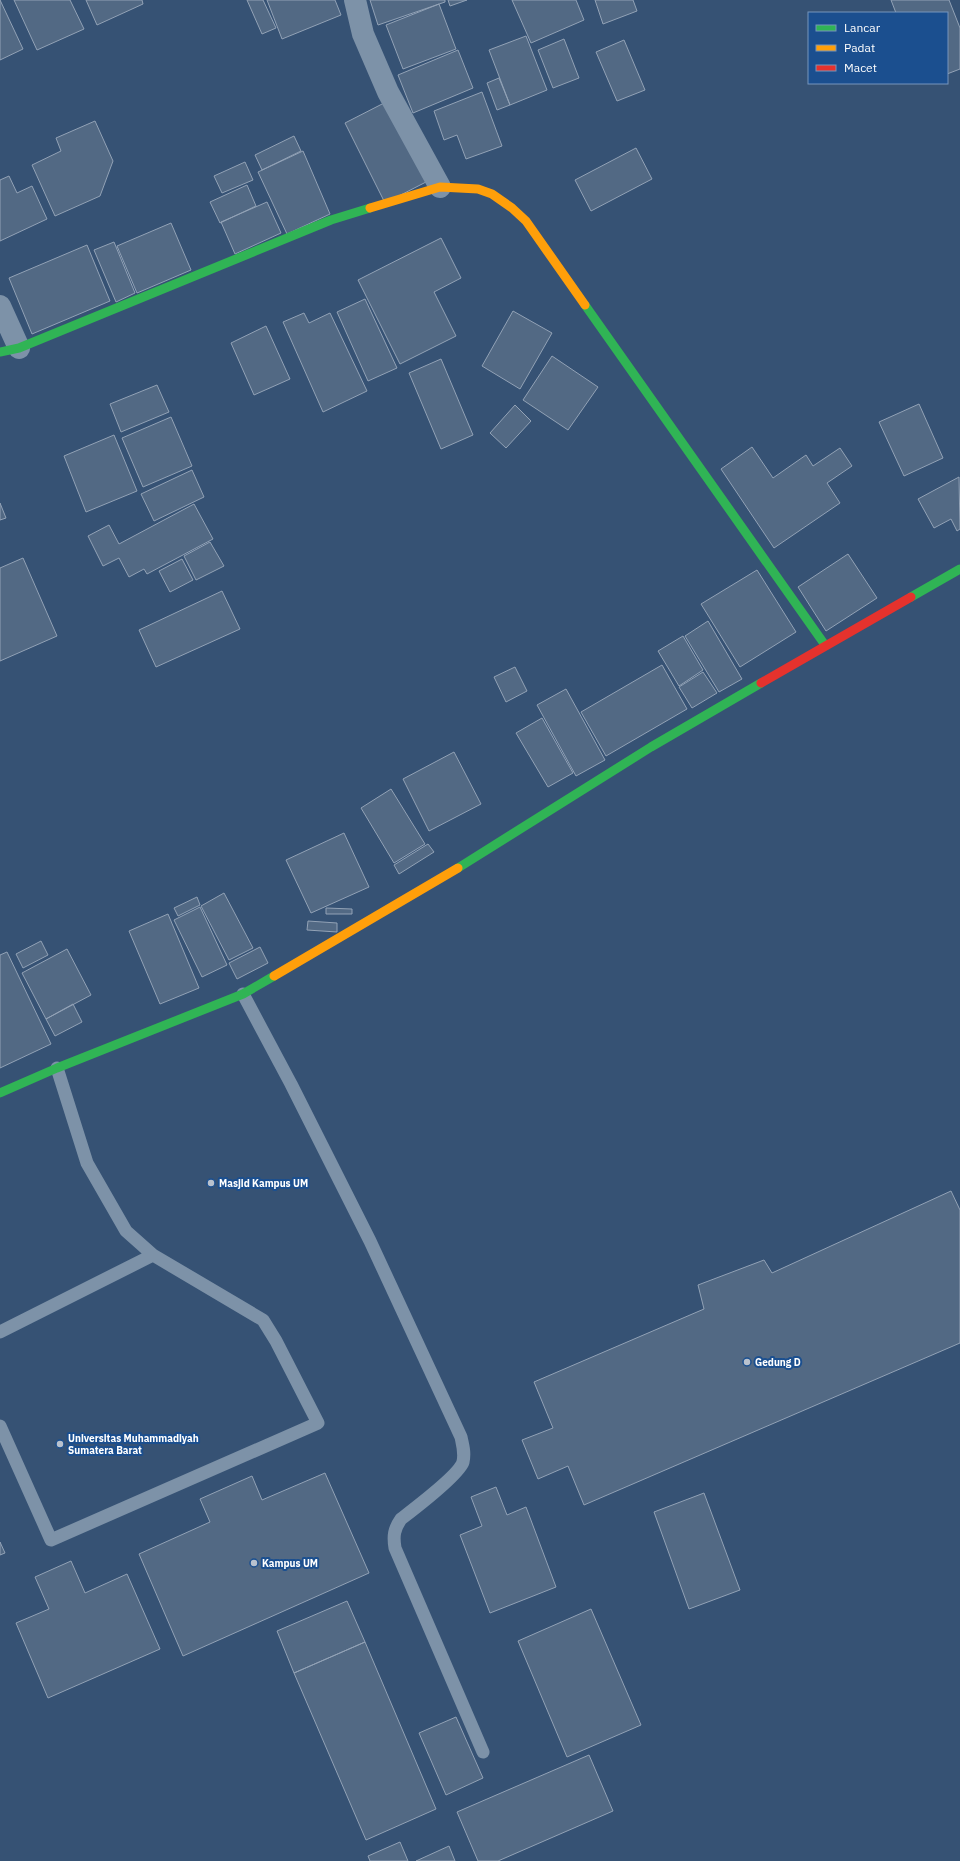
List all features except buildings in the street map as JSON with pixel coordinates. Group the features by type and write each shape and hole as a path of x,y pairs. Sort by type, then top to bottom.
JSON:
{"street":[{"path":"355,0 363,34 388,92 440,187"},
{"path":"0,306 9,350 332,220 440,187 478,189 492,194 512,208 526,221 825,645"},
{"path":"0,1093 57,1068 243,994 340,939 483,853 651,747 825,645 960,569"}],"lane":[{"path":"243,994 291,1084 370,1241 461,1437 464,1451 462,1464 455,1474 395,1527 393,1537 395,1548 483,1752"},
{"path":"0,1426 51,1540 318,1423 264,1320 153,1255 126,1231 86,1163 57,1068"},
{"path":"0,1332 153,1255"}],"traffic: fast":[{"path":"0,352 19,348 331,220 370,208"},
{"path":"585,305 825,645"},
{"path":"911,597 960,569"},
{"path":"458,868 651,747 761,683"},
{"path":"0,1093 57,1068 243,994 274,976"}],"traffic: slow":[{"path":"370,208 440,187 478,189 492,194 512,208 526,221 585,305"},
{"path":"274,976 458,868"}],"traffic: jam":[{"path":"761,683 911,597"}],"place":[{"name":"Masjid Kampus UM","path":"211,1183"},
{"name":"Gedung D","path":"747,1362"},
{"name":"Universitas Muhammadiyah Sumatera Barat","path":"60,1444"},
{"name":"Kampus UM","path":"254,1563"}]}
